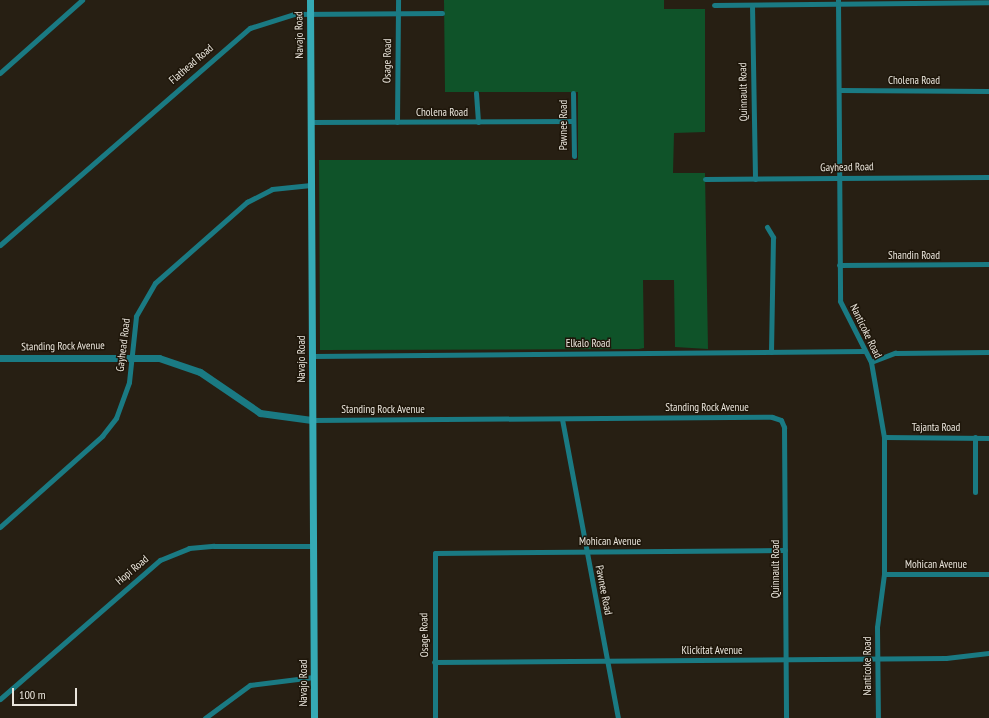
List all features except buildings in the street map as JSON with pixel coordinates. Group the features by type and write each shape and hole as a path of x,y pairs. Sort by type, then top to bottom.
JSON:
{"main road":[{"name":"Navajo Road","path":"310,0 314,718"}],"street":[{"path":"0,72 81,0"},
{"name":"Osage Road","path":"396,122 398,0"},
{"path":"714,5 752,5 838,1 989,2"},
{"name":"Nanticoke Road","path":"838,1 840,301 864,351 871,362 884,437 884,574 877,659 878,718"},
{"name":"Quinnault Road","path":"752,5 755,179"},
{"name":"Flathead Road","path":"0,246 239,35 267,20 310,13 442,13"},
{"name":"Cholena Road","path":"839,90 989,91"},
{"path":"476,93 478,122"},
{"name":"Pawnee Road","path":"573,93 574,156"},
{"name":"Cholena Road","path":"311,122 573,121"},
{"name":"Gayhead Road","path":"705,179 838,176 989,177"},
{"name":"Gayhead Road","path":"0,527 110,427 125,399 131,356 141,304 166,272 247,202 272,189 311,185"},
{"path":"767,227 773,237 771,352"},
{"name":"Shandin Road","path":"839,265 989,264"},
{"name":"Elkalo Road","path":"312,356 864,351"},
{"path":"871,362 895,353 989,352"},
{"name":"Standing Rock Avenue","path":"0,358 131,356 158,358 190,367 260,413 312,420 781,420"},
{"name":"Pawnee Road","path":"562,419 618,718"},
{"name":"Quinnault Road","path":"781,420 784,427 786,718"},
{"name":"Tajanta Road","path":"884,437 989,438"},
{"path":"974,437 975,492"},
{"name":"Hopi Road","path":"0,699 160,560 189,548 214,546 313,546"},
{"name":"Mohican Avenue","path":"435,553 785,550"},
{"name":"Osage Road","path":"435,553 435,718"},
{"name":"Mohican Avenue","path":"884,574 989,574"},
{"name":"Klickitat Avenue","path":"434,662 946,658 989,653"},
{"path":"205,718 250,685 314,677"}],"green space":[{"path":"444,0 664,0 664,9 705,9 705,132 674,133 673,173 705,173 708,349 675,347 674,280 643,280 644,348 320,350 319,160 578,160 578,92 445,92"}]}
